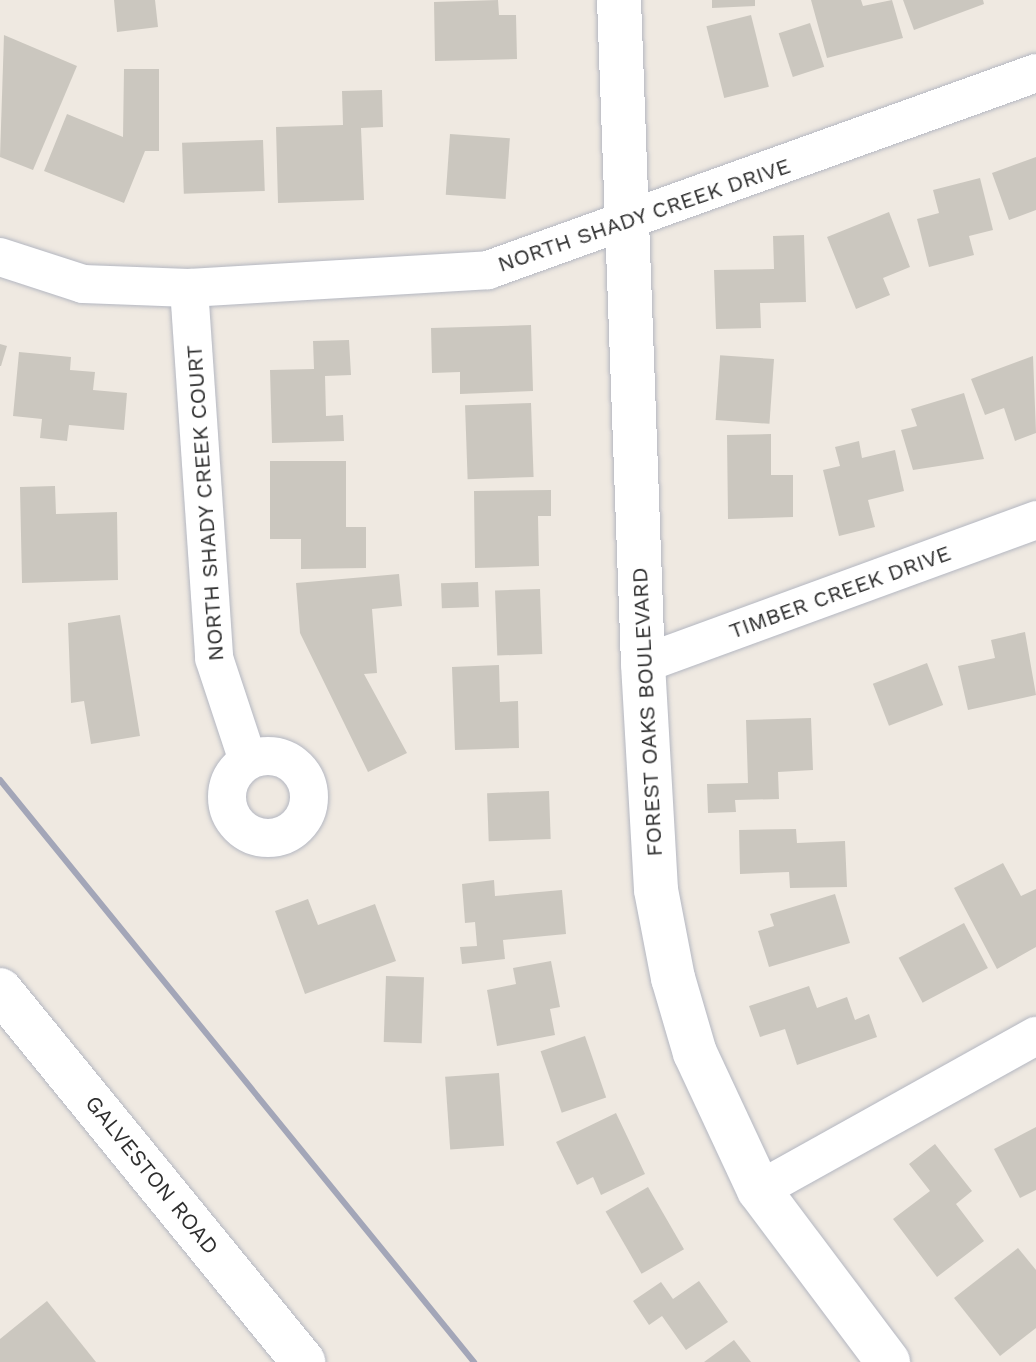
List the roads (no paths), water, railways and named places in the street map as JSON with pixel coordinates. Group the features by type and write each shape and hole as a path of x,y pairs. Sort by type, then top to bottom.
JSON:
{"street":[{"name":"FOREST OAKS BOULEVARD","path":"619,0 624,225 643,664 656,890 673,978 695,1053 759,1190 888,1362"},
{"name":"NORTH SHADY CREEK DRIVE","path":"0,257 83,284 189,288 488,270 624,225 1036,73"},
{"name":"NORTH SHADY CREEK COURT","path":"189,288 214,658 248,761"},
{"name":"TIMBER CREEK DRIVE","path":"643,664 1036,520"},
{"name":"GALVESTON ROAD","path":"0,990 303,1362"},
{"path":"759,1190 1036,1036"}],"railway":[{"path":"0,780 474,1362"}]}
